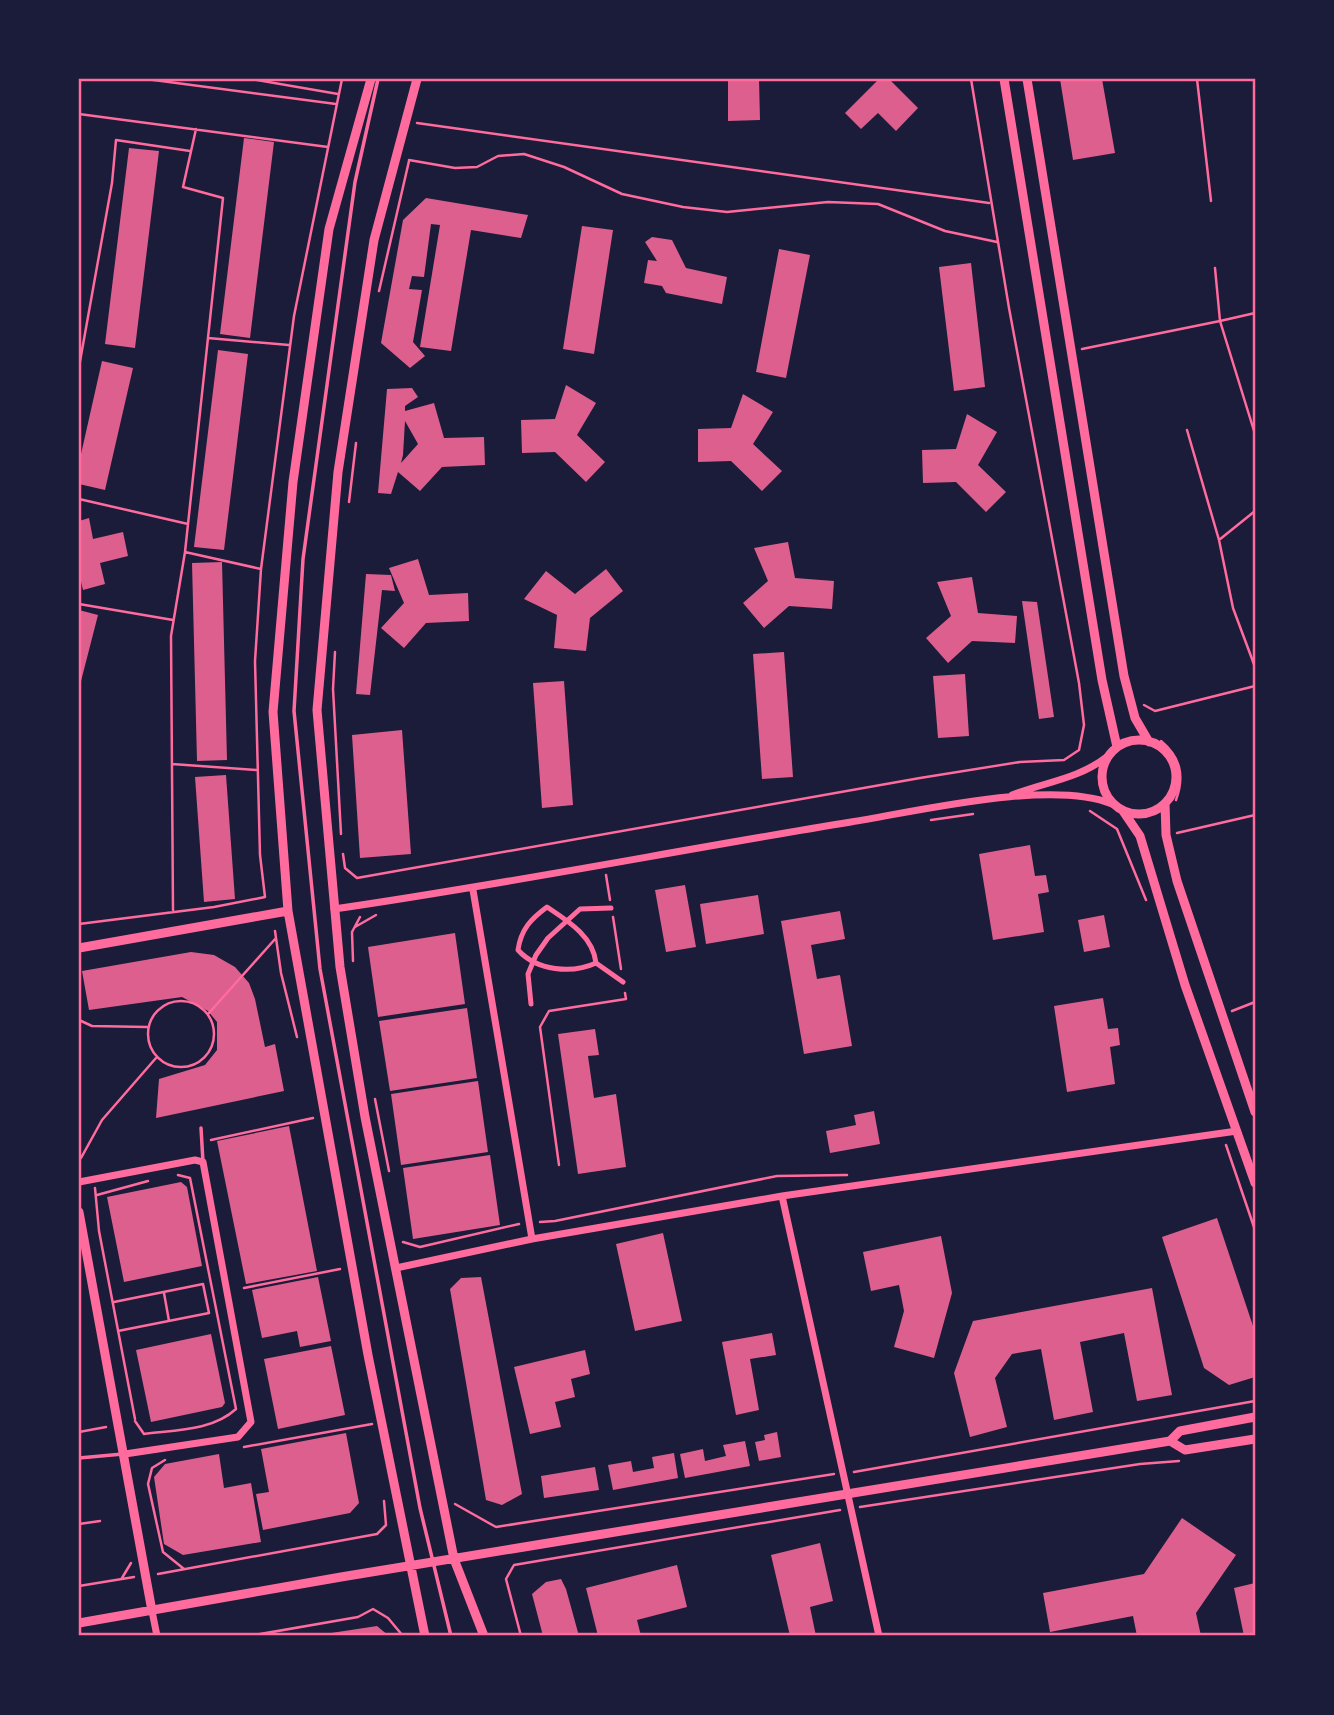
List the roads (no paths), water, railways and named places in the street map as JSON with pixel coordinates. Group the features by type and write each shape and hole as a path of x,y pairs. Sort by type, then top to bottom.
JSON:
{"street":[{"path":"371,79 329,229 293,482 272,712 288,911 368,1355 425,1636"},
{"path":"417,79 374,240 338,472 317,710 340,967 365,1116 454,1559 484,1636"},
{"path":"1004,79 1101,680 1117,747"},
{"path":"1027,79 1124,675 1135,719 1165,750 1176,773 1166,835 1177,881 1255,1112"},
{"path":"1008,797 1073,777 1128,741 1151,738"},
{"path":"1108,756 1101,781 1112,804"},
{"path":"334,909 473,890 624,859 1008,797 1078,794 1112,804 1123,811 1140,836 1185,985 1255,1183"},
{"path":"1123,811 1149,813 1169,804"},
{"path":"473,890 532,1239"},
{"path":"547,907 566,920 595,950 596,963 572,970 534,963 518,950 525,927 547,907"},
{"path":"531,1004 528,974 548,938 580,909 611,908"},
{"path":"79,948 288,911"},
{"path":"596,963 623,982"},
{"path":"396,1268 532,1239 782,1196 1237,1131"},
{"path":"79,1182 195,1160 203,1162 251,1422 238,1437 125,1454"},
{"path":"782,1196 879,1636"},
{"path":"79,1212 125,1454 144,1576 158,1636"},
{"path":"79,1623 1170,1441 1180,1431 1255,1417"},
{"path":"1170,1441 1185,1450 1255,1439"}],"lane":[{"path":"378,79 355,182 303,559 294,711 320,970 420,1508 451,1636"},
{"path":"201,1128 203,1162"},
{"path":"79,1458 125,1454"}]}
